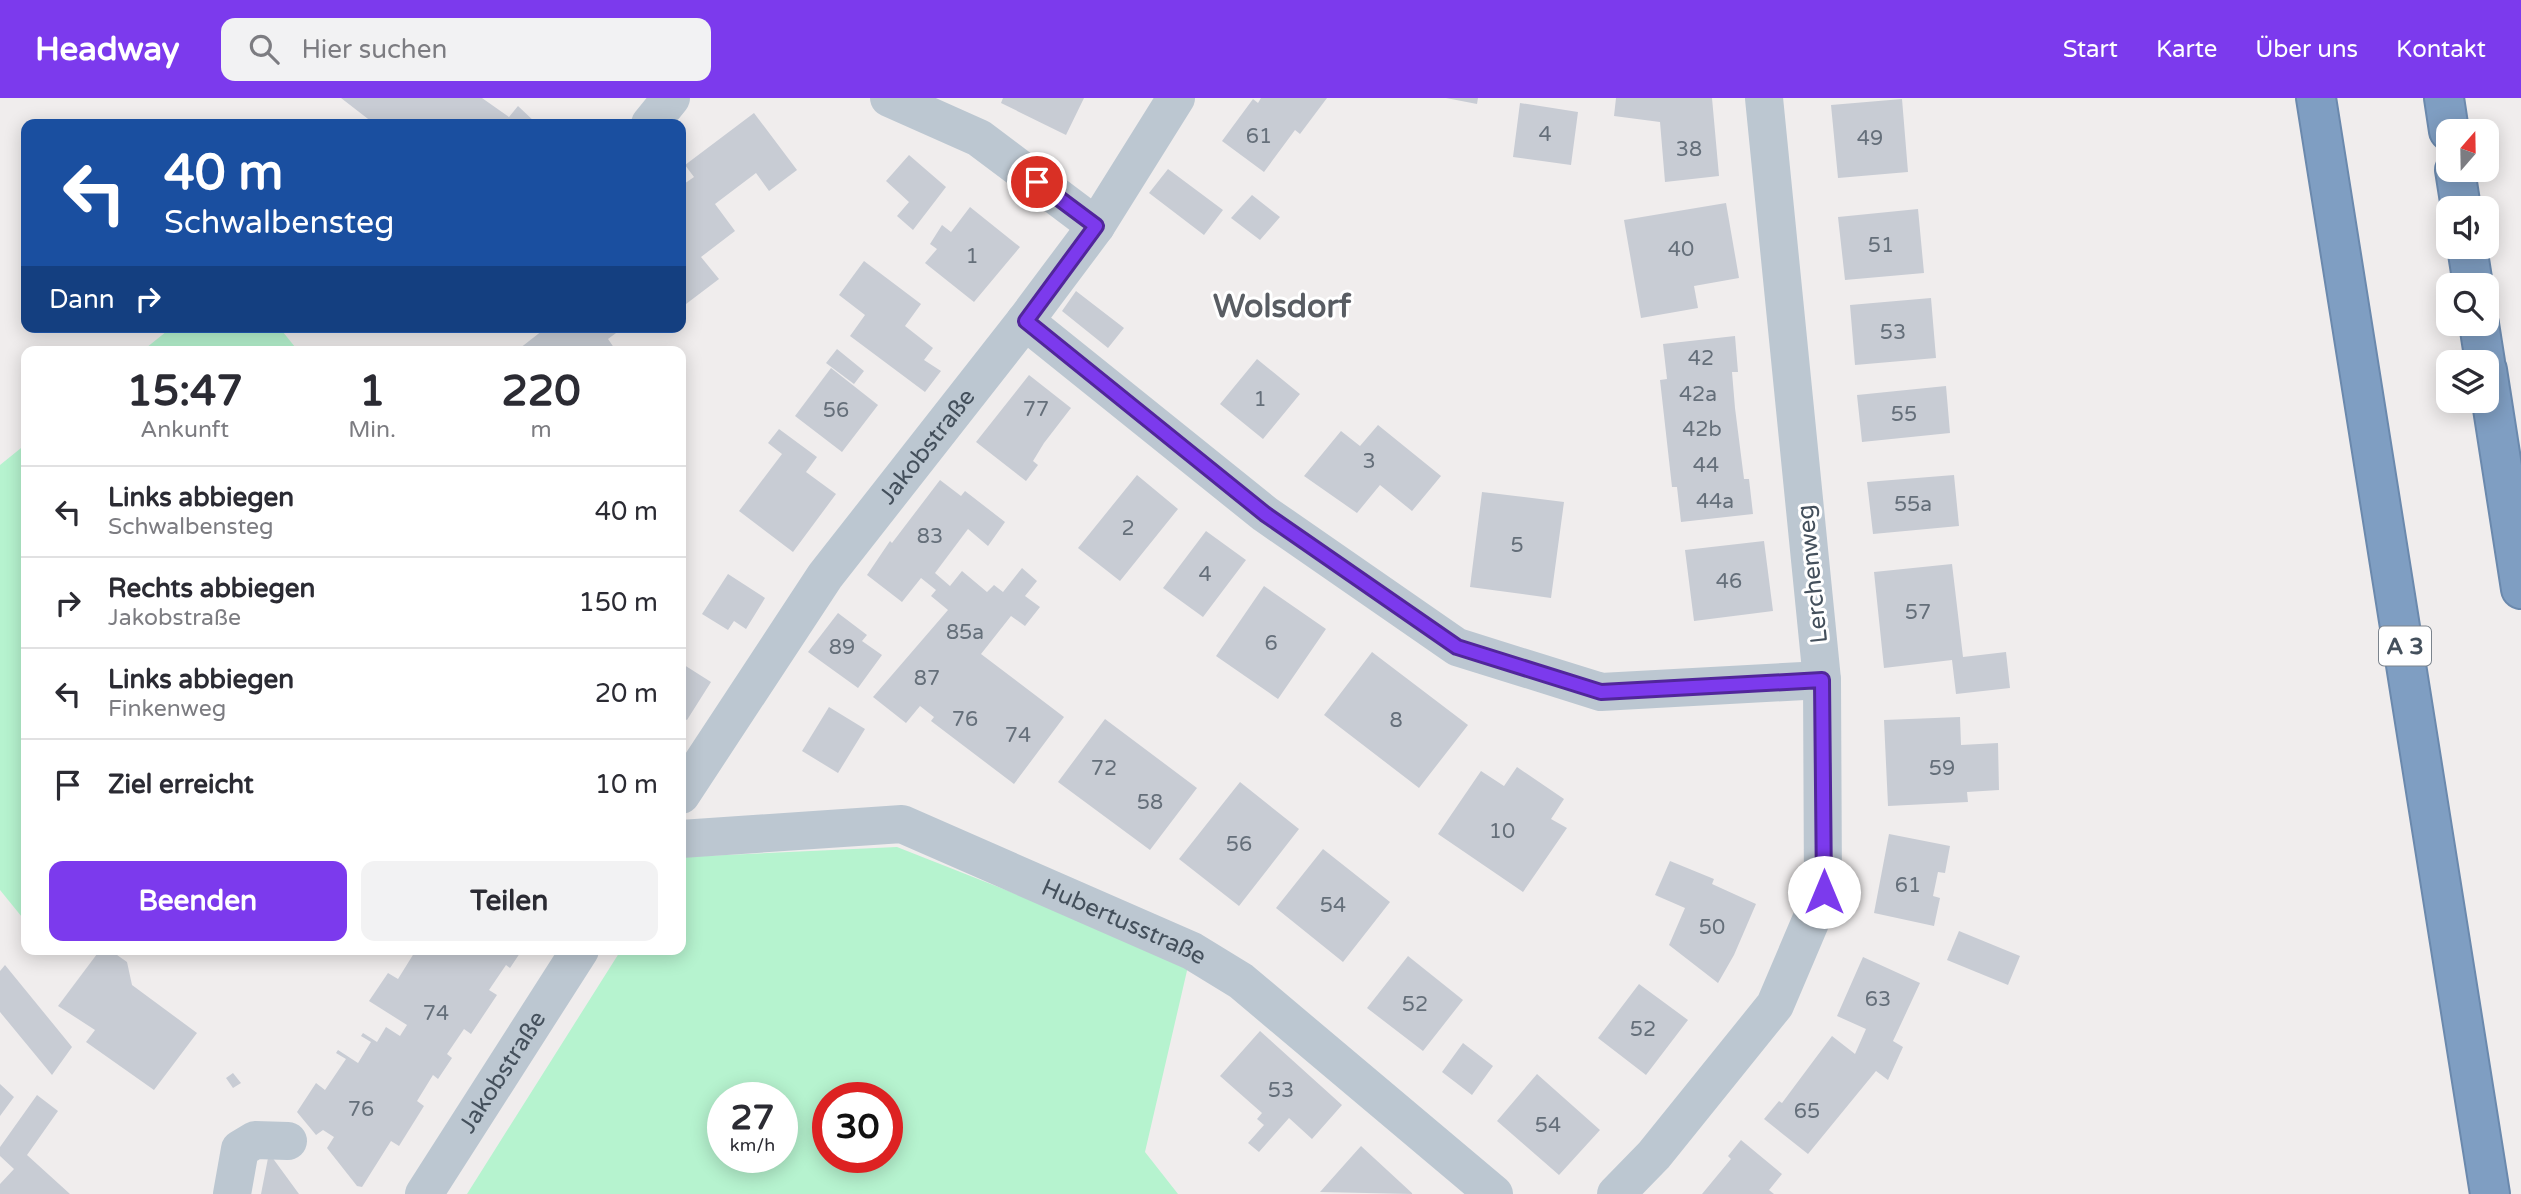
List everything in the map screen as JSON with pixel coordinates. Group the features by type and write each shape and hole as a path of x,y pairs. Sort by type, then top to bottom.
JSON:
{"highway":[{"name":"A 3","path":"2316,98 2490,1194"},
{"path":"2444,98 2447,119"},
{"path":"2494,413 2521,589"}],"street":[{"path":"654,119 671,98"},
{"path":"889,98 979,138 1096,226"},
{"name":"Jakobstraße","path":"686,788 825,576 1026,321 1096,226 1176,98"},
{"name":"Lerchenweg","path":"1616,1194 1654,1156 1775,1005 1824,892 1822,680 1764,98"},
{"path":"1026,321 1265,514 1457,647 1601,692 1822,680"},
{"name":"Hubertusstraße","path":"686,839 902,824 1192,951 1241,982 1494,1194"},
{"name":"Jakobstraße","path":"424,1194 577,955"},
{"path":"232,1194 240,1149 255,1140 288,1141"}],"green space":[{"path":"165,333 284,333 294,346 148,346"},
{"path":"21,448 21,916 0,890 0,465"},
{"path":"897,847 1189,962 1145,1152 1178,1194 467,1194 618,955 686,955 686,857"}],"building":[{"path":"341,98 482,98 509,117 518,106 532,119 368,119"},
{"path":"1003,98 1084,98 1066,135 1001,103"},
{"path":"1261,98 1327,98 1300,134 1295,130 1264,172 1222,141 1253,99 1258,103"},
{"path":"1446,98 1478,98 1477,104"},
{"path":"1616,98 1712,98 1719,176 1665,182 1660,122 1614,116"},
{"path":"1902,99 1908,172 1838,178 1831,105"},
{"path":"1520,103 1578,112 1571,165 1513,157"},
{"path":"754,113 797,170 769,191 756,173 715,204 735,231 701,257 719,279 686,304 686,183 694,177 686,164"},
{"path":"909,155 946,187 913,230 897,216 909,202 886,181"},
{"path":"1168,169 1223,210 1204,235 1149,193"},
{"path":"1252,195 1280,217 1260,240 1231,218"},
{"path":"1726,203 1739,278 1694,286 1698,308 1641,318 1624,220"},
{"path":"970,207 1020,247 974,302 925,263 937,249 930,244 942,225 951,232"},
{"path":"1918,209 1924,273 1845,280 1838,217"},
{"path":"864,261 921,304 905,326 933,348 924,360 941,371 925,392 850,336 865,315 839,295"},
{"path":"1076,291 1124,328 1108,348 1062,311"},
{"path":"1931,298 1936,358 1855,365 1850,305"},
{"path":"539,333 616,333 608,339 613,346 523,346"},
{"path":"1735,336 1738,372 1732,372 1735,408 1744,479 1749,479 1753,514 1681,522 1677,487 1672,487 1660,380 1667,379 1663,344"},
{"path":"837,349 864,371 854,384 826,363"},
{"path":"1257,359 1300,394 1263,439 1220,404"},
{"path":"831,368 878,405 842,452 795,416"},
{"path":"1029,375 1071,408 1044,443 1033,461 1038,465 1026,481 976,442"},
{"path":"1946,386 1950,433 1862,442 1857,395"},
{"path":"1378,425 1441,476 1412,511 1380,485 1357,513 1304,476 1341,431 1360,446"},
{"path":"779,429 817,457 806,472 836,494 793,552 739,511 782,454 768,443"},
{"path":"1137,475 1178,509 1120,581 1078,548"},
{"path":"1954,475 1959,526 1873,534 1867,482"},
{"path":"940,480 961,496 965,491 1005,522 988,546 968,529 935,573 950,586 962,571 987,592 994,585 1003,592 1022,568 1037,581 1025,596 1040,607 1025,626 1011,616 981,654 1064,717 1014,784 931,721 934,717 920,706 906,723 873,697 948,610 931,596 936,590 921,578 902,602 867,575 890,541 892,543"},
{"path":"1482,492 1564,502 1551,598 1470,587"},
{"path":"1206,531 1246,560 1203,617 1163,588"},
{"path":"1764,541 1773,611 1694,621 1685,550"},
{"path":"1952,564 1963,657 2006,652 2010,688 1956,694 1952,660 1884,668 1874,572"},
{"path":"728,574 765,598 746,629 734,621 728,630 702,614"},
{"path":"1264,586 1326,629 1278,699 1216,656"},
{"path":"838,613 867,635 862,641 882,655 858,688 808,652"},
{"path":"1372,652 1468,725 1419,788 1324,715"},
{"path":"686,666 711,682 686,720"},
{"path":"829,707 865,729 838,773 802,751"},
{"path":"1960,717 1961,745 1998,743 1999,790 1967,792 1968,802 1888,806 1884,720"},
{"path":"1105,719 1197,788 1150,850 1058,782"},
{"path":"1517,767 1564,799 1551,819 1567,828 1523,892 1438,834 1481,771 1504,786"},
{"path":"1240,782 1299,829 1239,906 1179,859"},
{"path":"1889,834 1950,846 1945,873 1938,872 1933,896 1940,898 1934,926 1874,913"},
{"path":"1323,849 1390,902 1343,962 1276,908"},
{"path":"1670,861 1714,879 1712,884 1756,904 1734,955 1718,983 1669,945 1685,908 1655,895"},
{"path":"1959,931 2020,956 2008,985 1947,960"},
{"path":"96,955 117,955 127,962 132,985 197,1033 154,1090 86,1042 95,1030 58,1006"},
{"path":"413,955 519,955 510,968 506,965 489,990 497,995 471,1034 464,1029 447,1054 452,1058 438,1079 433,1075 417,1101 424,1106 399,1146 391,1141 362,1187 357,1186 327,1148 334,1137 323,1130 316,1135 297,1112 316,1083 325,1090 346,1059 336,1053 338,1050 358,1063 371,1042 361,1036 363,1033 377,1042 386,1027 400,1036 407,1025 369,1001 388,973 398,979"},
{"path":"1408,956 1463,1000 1423,1051 1367,1008"},
{"path":"1863,957 1920,983 1893,1041 1903,1047 1888,1080 1876,1071 1808,1154 1764,1119 1779,1101 1782,1103 1832,1036 1855,1054 1866,1029 1837,1016"},
{"path":"5,965 72,1047 52,1075 0,1012 0,971"},
{"path":"1639,984 1688,1020 1646,1075 1598,1038"},
{"path":"1260,1031 1342,1105 1312,1139 1289,1118 1259,1152 1248,1143 1264,1125 1257,1119 1262,1113 1220,1076"},
{"path":"1463,1043 1493,1066 1472,1095 1442,1072"},
{"path":"233,1073 241,1083 233,1088 226,1078"},
{"path":"1537,1074 1600,1130 1559,1175 1497,1121"},
{"path":"0,1084 14,1097 0,1116"},
{"path":"37,1095 58,1111 27,1155 70,1194 0,1194 0,1184 14,1169 0,1156 0,1147"},
{"path":"1741,1140 1782,1174 1769,1190 1774,1194 1702,1194 1731,1159 1728,1156"},
{"path":"1361,1146 1413,1194 1320,1192"},
{"path":"269,1153 299,1194 261,1194"}],"district":[{"name":"Wolsdorf","path":"1282,306"}],"route":[{"path":"1037,182 1096,226 1026,321 1265,514 1457,647 1601,692 1822,680 1824,892"}]}
